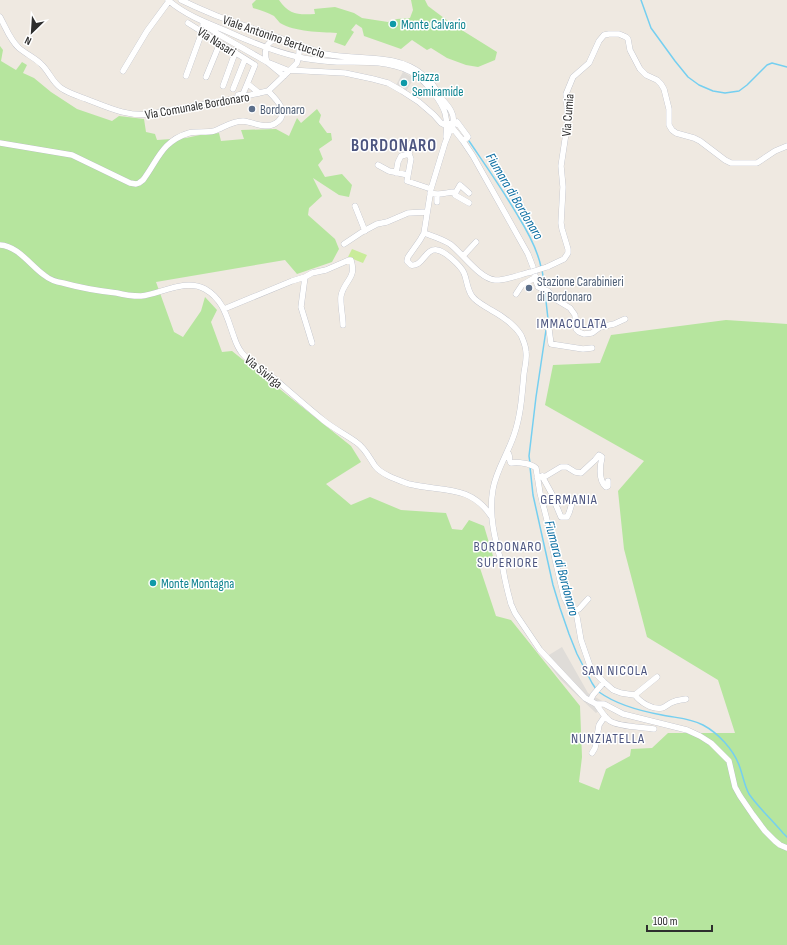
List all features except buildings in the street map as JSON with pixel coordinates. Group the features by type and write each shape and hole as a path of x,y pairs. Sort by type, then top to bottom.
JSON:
{"street":[{"name":"Viale Antonino Bertuccio","path":"168,0 194,18 266,48 283,53 299,57 330,61 366,62 397,66 410,71 424,81 453,123"},
{"path":"123,71 168,0"},
{"name":"Viale Antonino Bertuccio","path":"181,0 211,14 317,52 331,56 387,60 411,67 427,78 451,112 453,123"},
{"name":"Via Comunale Bordonaro","path":"0,17 9,36 18,48 41,64 54,82 61,88 120,112 138,115 228,100 268,91 297,63 299,57"},
{"path":"194,18 267,62 284,76"},
{"name":"Via Nasari","path":"188,24 255,66 248,82"},
{"path":"186,76 202,32"},
{"name":"Via Cumia","path":"424,233 447,242 482,274 494,280 505,279 531,272 562,261 565,258 568,253 568,249 561,223 563,187 561,170 568,120 566,94 572,79 588,63 600,39 609,34 619,34 626,37 628,39 630,50 640,69 646,76 655,79 661,84 664,89 669,109 669,125 676,133 700,140 725,160 732,163 757,163 771,153 787,146"},
{"path":"267,62 265,55 266,48 271,41 278,38"},
{"path":"206,78 220,43"},
{"path":"297,45 299,57"},
{"path":"223,86 234,52"},
{"name":"Via Nasari","path":"233,89 245,59"},
{"path":"267,62 290,70 345,73 383,82 402,90 428,110 441,123 445,125 453,123"},
{"path":"238,76 248,82 259,93"},
{"path":"228,100 230,97 243,94 248,82"},
{"path":"0,142 76,156 118,178 130,183 139,184 160,153 171,142 179,137 194,132 213,131 242,121 264,126 276,123 281,117 282,109 280,103 268,91"},
{"path":"453,123 528,254 536,277 537,285 548,290 555,299 570,308 575,315 576,330 584,334 592,333 600,328 625,319"},
{"path":"453,123 445,143 431,191 424,233 407,259 408,263 415,266 419,264 431,251 436,249 442,251 463,270 472,297 510,322 520,334 524,343 526,354 518,423 494,484 491,516 511,604 515,613 540,650 585,698 591,698"},
{"path":"411,143 409,154 411,159 406,181 437,195 456,192"},
{"path":"396,173 401,156 409,154"},
{"path":"378,165 396,173 408,174"},
{"path":"456,192 460,184 469,193"},
{"path":"456,192 455,194 469,203"},
{"path":"437,195 437,202"},
{"path":"355,206 365,231"},
{"path":"344,244 378,224 406,214 427,212"},
{"path":"463,256 476,242"},
{"name":"Via Sivirga","path":"0,245 8,246 15,250 45,276 57,282 98,291 138,296 185,285 195,285 206,290 220,301 236,344 243,354 323,420 360,445 380,471 409,484 454,491 469,496 483,505 491,516"},
{"path":"224,309 312,273 326,270 351,260 354,268 341,296 343,325"},
{"path":"305,277 301,307 312,343"},
{"path":"516,294 522,285 536,277"},
{"path":"539,324 549,329 551,344 583,349 592,348"},
{"path":"507,452 509,453 511,463 519,462 532,465 536,468 553,496 561,517 567,517 573,500 576,498 581,498"},
{"path":"540,476 546,476 561,467 567,467 574,472 581,473 599,455 602,457 600,471 603,484 606,487 608,486 608,481"},
{"path":"540,476 540,493 564,597 577,618 581,640 590,666 603,683 617,692 634,695 645,704 659,708 665,707 672,702 686,699"},
{"path":"574,611 579,609 588,598"},
{"path":"634,695 657,677"},
{"path":"591,698 603,683"},
{"path":"591,698 609,720 616,723 654,729"},
{"path":"596,704 604,704 623,714 687,730 708,740 729,762 735,787 753,815 775,841 787,848"},
{"path":"592,753 595,748 599,725 606,716"}],"green space":[{"path":"256,0 279,0 287,9 299,14 315,14 314,9 335,7 354,13 362,18 388,22 397,19 410,18 413,10 411,0 425,0 428,6 452,24 497,52 495,60 478,67 466,65 447,58 431,48 427,50 412,40 401,49 364,36 362,28 356,24 351,30 354,32 345,46 334,42 337,33 300,30 280,23 274,16 253,8 252,4"},
{"path":"0,46 3,50 1,61 16,70 22,62 27,65 23,73 34,78 51,92 77,109 112,121 119,116 144,119 146,132 155,134 157,140 186,138 219,133 221,141 244,139 241,130 276,129 289,136 297,118 301,123 317,109 321,115 319,122 327,133 331,133 332,140 319,149 323,159 318,165 325,177 342,174 352,185 349,197 339,195 313,178 322,196 309,208 308,215 335,239 339,249 332,262 297,274 285,260 156,282 174,332 183,337 201,311 205,297 217,310 211,322 222,352 232,351 351,446 361,462 326,484 351,505 370,497 401,510 446,513 452,529 462,530 469,520 484,526 493,556 477,559 496,616 511,620 580,706 582,757 579,782 599,790 606,769 630,756 631,749 652,748 668,733 735,733 718,680 647,637 624,549 618,491 644,461 545,405 553,365 600,363 611,335 726,320 787,324 787,945 0,945"},
{"path":"352,249 367,255 363,263 348,257"}],"shaded area":[{"name":"Piazza Semiramide","path":"403,72 414,78 405,93 395,87"},
{"path":"562,647 588,693 611,706 610,708 608,709 604,706 596,713 560,679 544,658"}],"waterway":[{"path":"641,0 651,28 688,77 699,85 713,91 725,93 739,91 767,65 772,63 787,67"},
{"name":"Fiumara di Bordonaro","path":"469,141 525,228 535,247 541,267"},
{"name":"Fiumara di Bordonaro","path":"542,270 545,288"},
{"name":"Fiumara di Bordonaro","path":"545,292 548,319 547,326"},
{"name":"Fiumara di Bordonaro","path":"530,463 529,456 536,397 546,330"},
{"name":"Fiumara di Bordonaro","path":"530,467 533,495 553,585 577,654 596,689"},
{"name":"Fiumara di Bordonaro","path":"599,692 613,701 629,707 683,718 709,728 729,747 733,753 749,794 787,837"}],"place":[{"name":"Monte Calvario","path":"393,24"},
{"name":"Piazza Semiramide","path":"404,83"},
{"name":"Bordonaro","path":"252,109"},
{"name":"Stazione Carabinieri di Bordonaro","path":"529,288"},
{"name":"Monte Montagna","path":"153,583"}],"district":[{"name":"BORDONARO","path":"394,145"},
{"name":"IMMACOLATA","path":"572,323"},
{"name":"GERMANIA","path":"569,499"},
{"name":"BORDONARO SUPERIORE","path":"508,554"},
{"name":"SAN NICOLA","path":"615,670"},
{"name":"NUNZIATELLA","path":"608,738"}]}
